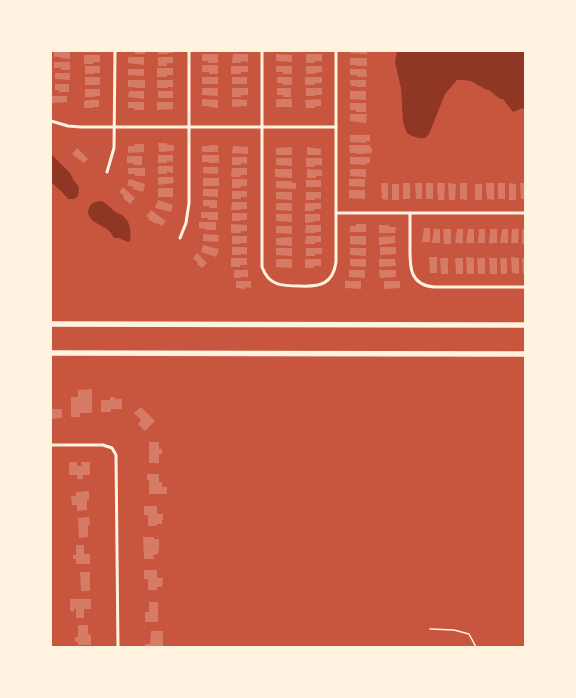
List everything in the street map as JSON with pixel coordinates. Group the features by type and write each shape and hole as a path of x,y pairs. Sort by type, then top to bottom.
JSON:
{"highway":[{"path":"51,324 525,325"},
{"path":"51,354 525,354"}],"street":[{"path":"107,172 114,148 115,51"},
{"path":"180,238 186,223 189,203 189,51"},
{"path":"262,51 262,266 268,278 274,283 283,286 320,285 332,275 336,262 336,51"},
{"path":"51,121 61,125 74,127 336,127"},
{"path":"336,213 525,213"},
{"path":"410,213 410,265 416,280 420,283 434,287 525,287"},
{"path":"51,445 101,445 114,451 117,458 118,647"}],"lane":[{"path":"430,629 454,630 469,634 476,647"}],"shaded area":[{"path":"397,51 525,51 525,108 513,112 503,99 500,99 489,90 471,81 457,80 445,94 429,134 425,138 412,136 407,133 403,122 401,88 395,62"},
{"path":"51,154 70,173 79,187 78,196 74,199 68,199 51,182"},
{"path":"102,201 125,218 129,224 130,241 128,242 119,238 114,238 107,229 95,222 89,216 88,211 90,206 94,203"}],"building":[{"path":"54,51 70,51 70,59 54,57"},
{"path":"135,51 145,51 145,54 135,54"},
{"path":"158,51 173,51 173,53 158,54"},
{"path":"350,51 367,51 367,54 350,53"},
{"path":"202,54 218,54 218,63 208,63 208,61 202,61"},
{"path":"233,54 248,54 248,62 241,61 241,63 232,63"},
{"path":"276,54 292,55 292,62 276,61"},
{"path":"306,54 322,54 322,61 306,63"},
{"path":"84,55 100,55 100,62 84,64"},
{"path":"128,57 144,57 144,65 128,63"},
{"path":"158,57 173,57 173,63 167,63 167,66 158,66"},
{"path":"350,58 367,58 367,66 350,65"},
{"path":"54,62 70,62 70,70 54,68"},
{"path":"202,65 218,65 218,74 202,72"},
{"path":"85,66 100,66 100,73 85,74"},
{"path":"231,66 248,66 248,72 231,74"},
{"path":"276,66 292,66 292,74 276,72"},
{"path":"306,66 322,66 322,72 306,74"},
{"path":"157,68 173,68 173,75 167,75 167,77 157,77"},
{"path":"128,69 144,69 144,76 128,75"},
{"path":"350,69 366,69 367,77 350,75"},
{"path":"55,73 70,73 70,80 55,79"},
{"path":"85,77 100,77 100,85 85,85"},
{"path":"202,77 218,77 218,84 202,84"},
{"path":"232,77 247,77 247,84 232,84"},
{"path":"277,77 292,77 292,85 277,83"},
{"path":"305,77 322,77 322,83 305,85"},
{"path":"128,80 145,80 145,88 128,87"},
{"path":"157,80 173,80 173,87 157,88"},
{"path":"350,80 366,80 366,87 351,86"},
{"path":"55,84 69,84 69,92 59,92 59,90 55,90"},
{"path":"202,88 218,88 218,96 202,95"},
{"path":"232,88 248,88 248,95 232,97"},
{"path":"277,88 291,88 291,97 277,95"},
{"path":"306,88 322,88 322,95 306,96"},
{"path":"85,89 100,89 100,96 85,97"},
{"path":"129,91 144,91 144,99 128,97"},
{"path":"158,91 173,91 173,98 158,98"},
{"path":"350,91 366,91 366,100 350,99"},
{"path":"51,96 67,96 67,102 51,103"},
{"path":"202,99 218,100 218,108 202,106"},
{"path":"232,99 247,100 247,106 232,107"},
{"path":"276,99 292,99 292,107 276,107"},
{"path":"321,99 321,106 306,108 305,100"},
{"path":"99,100 99,107 84,108 84,101"},
{"path":"128,102 144,102 144,110 134,110 134,108 128,108"},
{"path":"157,102 173,102 173,109 157,110"},
{"path":"350,103 366,103 366,112 356,112 356,110 350,110"},
{"path":"350,114 367,114 366,123 350,121"},
{"path":"350,135 370,135 370,141 366,141 366,143 350,142"},
{"path":"158,143 174,145 174,151 159,152"},
{"path":"134,144 144,144 144,152 128,153 128,146 135,146"},
{"path":"218,145 218,152 202,152 202,146"},
{"path":"349,145 370,145 372,153 350,153"},
{"path":"233,146 248,147 248,154 232,153"},
{"path":"292,147 292,155 276,155 276,148"},
{"path":"307,147 321,149 321,155 307,155"},
{"path":"77,148 88,159 84,163 72,154"},
{"path":"158,155 173,155 173,162 167,161 167,163 158,163"},
{"path":"202,155 219,155 219,163 202,162"},
{"path":"127,156 142,156 142,165 127,163"},
{"path":"232,157 247,157 247,164 241,163 241,165 232,165"},
{"path":"350,157 370,157 370,163 366,163 366,165 350,164"},
{"path":"276,158 292,158 292,166 276,165"},
{"path":"306,158 322,158 322,165 306,167"},
{"path":"158,166 173,166 173,173 167,172 167,174 158,174"},
{"path":"203,167 218,167 218,174 203,173"},
{"path":"128,168 145,168 145,176 128,174"},
{"path":"232,168 247,168 247,175 231,177"},
{"path":"275,169 292,169 292,178 275,177"},
{"path":"307,169 322,170 322,176 307,178"},
{"path":"350,169 366,169 366,177 350,176"},
{"path":"158,177 173,177 174,183 158,185"},
{"path":"203,178 219,178 219,186 203,186"},
{"path":"129,179 145,184 143,192 133,189 134,187 127,185"},
{"path":"232,179 247,179 247,186 232,188"},
{"path":"349,179 365,179 365,187 349,186"},
{"path":"306,180 321,180 321,187 306,187"},
{"path":"276,181 292,181 292,183 296,183 296,189 276,188"},
{"path":"381,183 388,183 388,200 382,199"},
{"path":"403,183 410,183 410,199 403,199"},
{"path":"415,183 422,183 422,199 416,199"},
{"path":"426,183 433,183 433,199 426,199"},
{"path":"437,183 445,183 444,200 438,200"},
{"path":"448,183 456,184 455,200 449,200"},
{"path":"460,183 467,183 467,200 460,199"},
{"path":"486,183 494,183 494,200 487,199"},
{"path":"498,183 505,183 505,199 498,199"},
{"path":"509,183 516,184 516,200 509,200"},
{"path":"520,183 525,183 525,199 521,199"},
{"path":"392,184 399,184 399,200 392,200"},
{"path":"475,184 482,184 482,200 475,200"},
{"path":"123,187 135,198 130,204 119,192"},
{"path":"158,188 173,188 173,197 158,197"},
{"path":"203,189 218,189 218,197 203,196"},
{"path":"349,190 365,190 365,199 349,198"},
{"path":"232,191 247,191 247,197 232,199"},
{"path":"276,192 292,192 292,200 276,199"},
{"path":"306,192 321,192 321,199 315,198 315,200 306,200"},
{"path":"158,200 173,205 171,212 155,208"},
{"path":"203,200 217,200 217,208 203,206"},
{"path":"232,202 247,202 247,209 231,210"},
{"path":"276,203 292,203 292,211 276,210"},
{"path":"305,203 321,203 321,209 305,211"},
{"path":"151,210 166,221 162,226 148,219 149,218 146,216"},
{"path":"201,212 218,212 218,220 201,218"},
{"path":"232,213 247,213 247,220 232,221"},
{"path":"276,214 292,214 292,222 276,221"},
{"path":"305,214 320,214 320,221 305,223"},
{"path":"199,222 216,222 216,230 199,228"},
{"path":"231,224 247,225 247,231 241,231 241,233 231,233"},
{"path":"356,224 366,224 366,232 350,232 350,226 356,226"},
{"path":"306,225 321,225 321,232 305,233"},
{"path":"379,225 396,227 395,233 379,233"},
{"path":"276,226 292,226 292,234 276,233"},
{"path":"424,228 430,228 430,242 422,242"},
{"path":"434,229 440,229 440,243 432,243"},
{"path":"443,229 451,229 451,244 444,244"},
{"path":"457,229 463,229 463,243 455,243"},
{"path":"468,229 474,229 474,243 466,243"},
{"path":"479,229 485,229 485,243 478,243"},
{"path":"490,229 497,229 497,243 489,243"},
{"path":"502,229 508,229 508,243 500,243"},
{"path":"512,229 519,229 518,243 511,243"},
{"path":"522,229 525,229 525,244 522,244"},
{"path":"203,234 219,235 218,242 203,241"},
{"path":"232,236 247,236 247,243 232,244"},
{"path":"306,236 321,236 321,242 315,242 315,244 305,244"},
{"path":"350,236 366,236 366,245 350,244"},
{"path":"395,236 395,243 379,245 379,237"},
{"path":"292,237 292,246 276,245 276,238"},
{"path":"203,245 219,249 216,257 201,252"},
{"path":"232,247 247,247 247,254 232,255"},
{"path":"380,247 396,247 396,254 380,255"},
{"path":"276,248 292,248 292,256 276,255"},
{"path":"306,248 322,248 322,254 306,256"},
{"path":"350,248 366,248 366,256 350,255"},
{"path":"197,253 207,263 202,268 193,258"},
{"path":"429,257 437,257 437,273 430,273"},
{"path":"466,257 474,258 474,274 467,274"},
{"path":"511,257 519,258 519,274 512,273"},
{"path":"231,258 247,258 247,265 231,267"},
{"path":"440,258 448,258 448,274 441,274"},
{"path":"455,258 463,258 463,274 456,274"},
{"path":"477,258 485,258 485,274 478,274"},
{"path":"489,258 497,258 497,274 490,274"},
{"path":"500,258 507,258 507,274 501,274"},
{"path":"522,258 525,258 525,274 523,274"},
{"path":"276,259 292,259 292,268 276,267"},
{"path":"305,259 321,259 321,266 305,268"},
{"path":"350,259 366,259 366,267 350,266"},
{"path":"379,259 395,259 396,266 379,267"},
{"path":"234,270 248,270 248,277 234,278"},
{"path":"349,270 365,270 365,278 349,277"},
{"path":"379,270 396,270 396,277 380,278"},
{"path":"236,281 251,281 251,288 236,288"},
{"path":"345,281 361,281 361,289 345,288"},
{"path":"384,281 400,281 400,288 384,289"},
{"path":"92,389 92,413 80,413 80,417 71,417 71,397 78,397 78,390"},
{"path":"110,397 122,399 122,409 111,409 111,412 101,412 101,400 110,400"},
{"path":"141,407 155,421 145,431 138,424 141,420 134,413"},
{"path":"51,409 62,409 62,418 51,419"},
{"path":"149,442 159,442 159,449 162,449 162,454 159,454 159,463 149,463"},
{"path":"69,462 77,462 77,466 82,466 81,462 90,462 90,475 83,475 83,479 77,479 77,475 69,475"},
{"path":"147,474 159,474 159,482 162,482 162,487 167,487 167,494 149,494 149,480 147,480"},
{"path":"89,491 87,510 77,511 77,505 72,505 71,496 76,496 76,492"},
{"path":"144,506 157,506 157,514 163,514 162,524 157,524 157,526 148,526 148,515 144,515"},
{"path":"89,517 90,525 88,525 88,537 79,538 78,518"},
{"path":"143,537 154,537 154,539 159,539 159,551 158,554 153,555 154,559 144,559"},
{"path":"76,545 84,545 84,554 90,554 90,564 76,564 76,559 73,559 73,555 76,555"},
{"path":"144,570 157,570 157,578 163,578 162,587 157,587 157,590 148,590 148,579 144,579"},
{"path":"80,572 90,572 90,591 81,591"},
{"path":"70,599 91,599 91,609 84,609 84,618 76,618 76,609 74,609 74,612 70,611"},
{"path":"149,602 158,602 158,622 145,622 145,612 149,612"},
{"path":"78,625 88,625 88,634 91,635 91,645 78,645 78,642 75,642 75,637 78,637"},
{"path":"151,631 163,631 163,647 145,647 145,644 150,644"}]}
